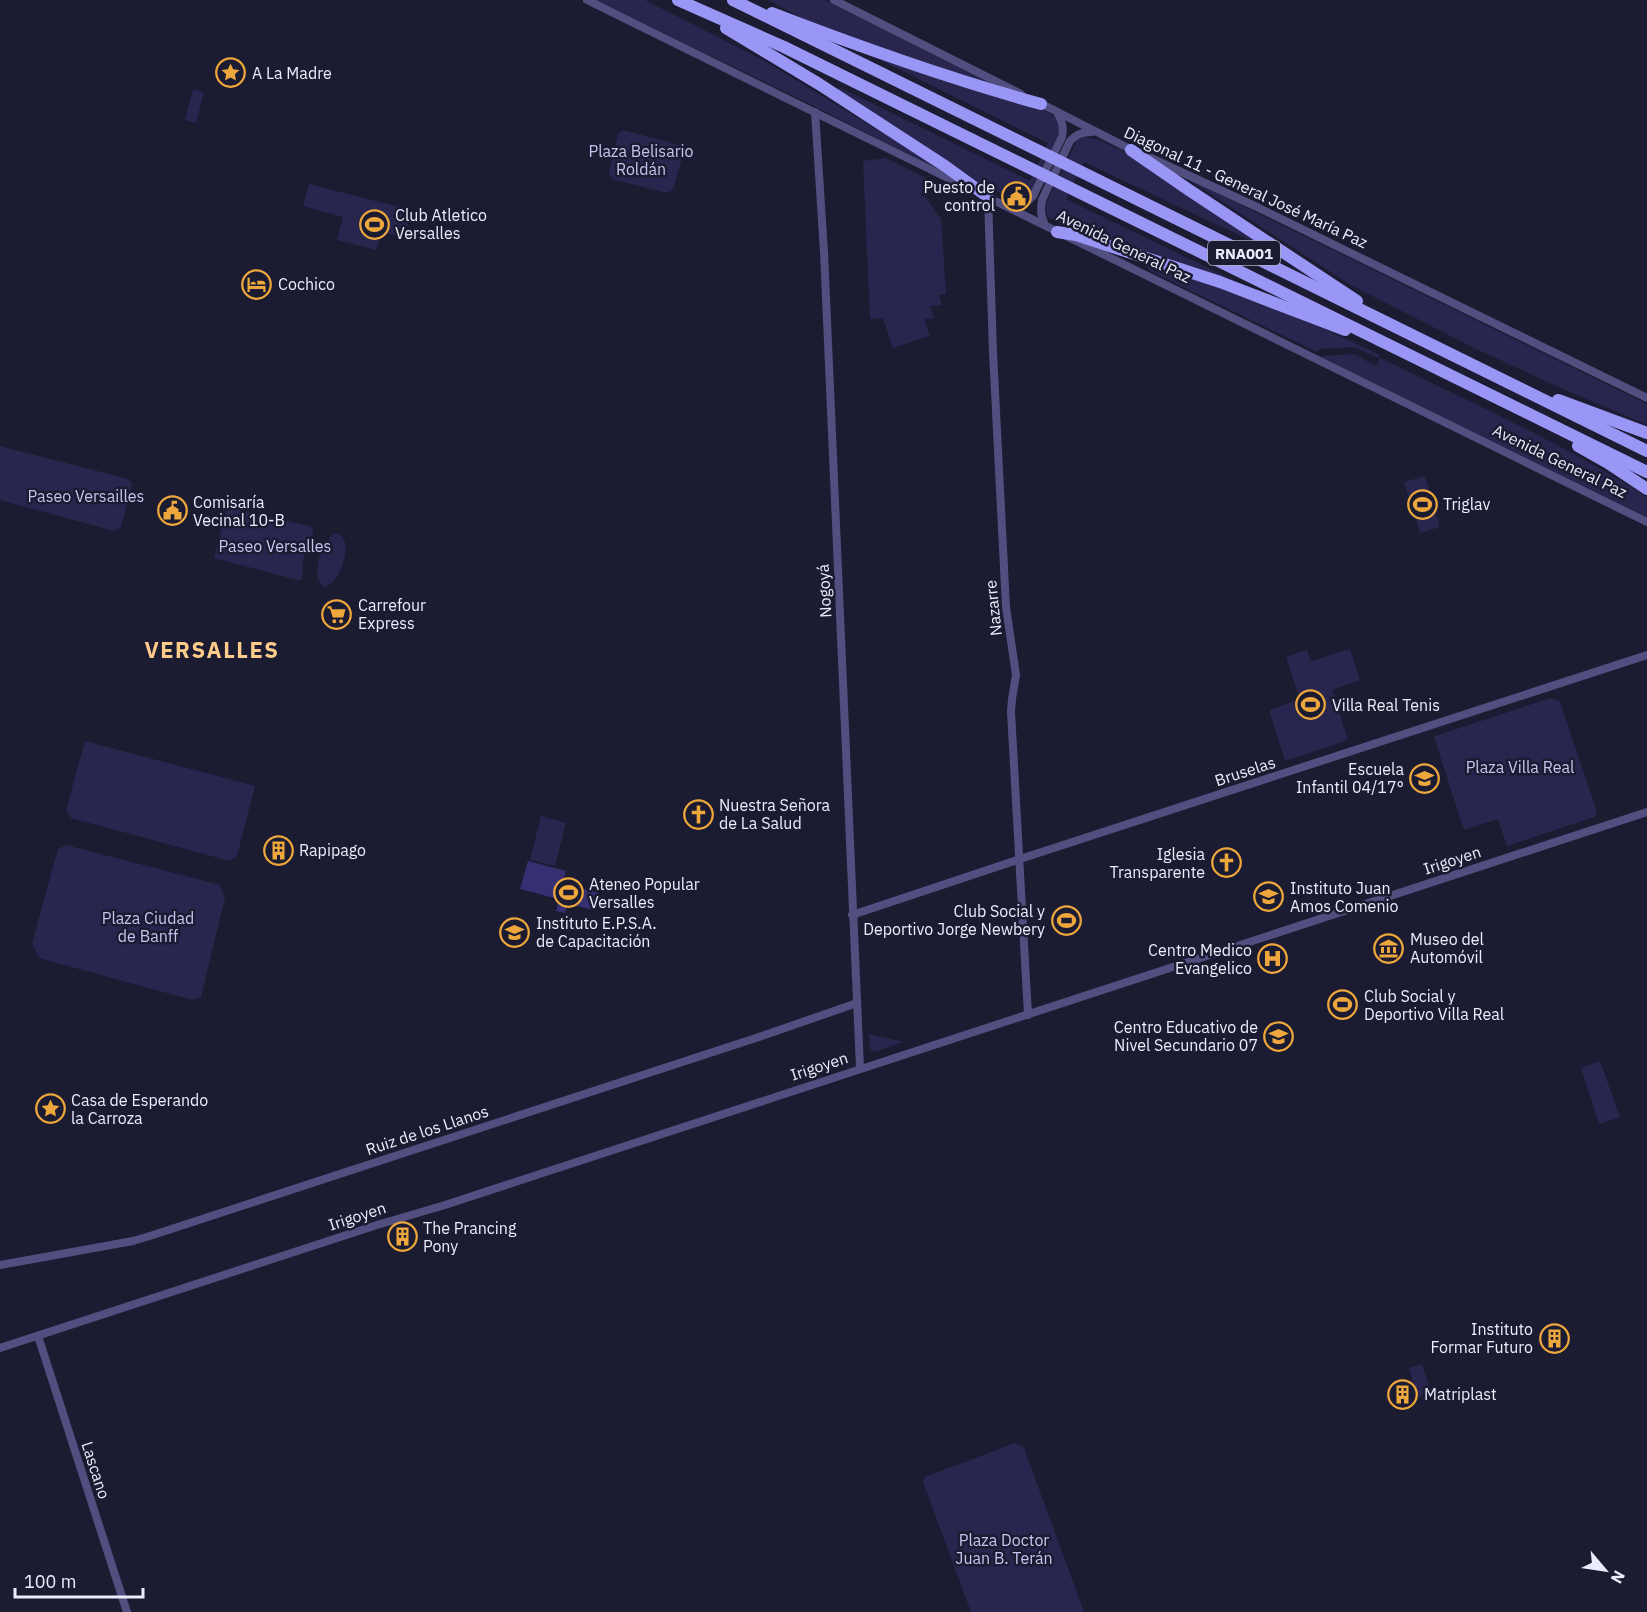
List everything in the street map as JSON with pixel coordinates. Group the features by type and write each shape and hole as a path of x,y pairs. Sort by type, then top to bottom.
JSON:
{"highway":[{"name":"Avenida General Paz","path":"678,0 784,47 1647,472"},
{"name":"RNA001","path":"733,0 1647,452"},
{"path":"740,0 819,31 1041,104"},
{"path":"692,7 827,89 988,197"},
{"path":"1131,150 1188,190 1415,337"},
{"path":"1051,229 1220,282 1403,352"},
{"path":"1513,385 1647,433"},
{"path":"1502,401 1608,463 1647,489"}],"street":[{"name":"Avenida General Paz","path":"586,0 1647,522"},
{"name":"Diagonal 11 - General José María Paz","path":"834,0 1131,150 1257,207 1647,398"},
{"name":"Nogoyá","path":"815,112 823,231 860,1068"},
{"path":"1010,208 1027,203 1033,196 1062,137 1062,121 1058,112"},
{"path":"1051,229 1041,217 1042,200 1070,141 1075,135 1083,132 1095,132"},
{"name":"Nazarre","path":"988,197 993,352 1006,607 1016,675 1011,712 1028,1015"},
{"name":"Bruselas","path":"852,915 1647,655"},
{"name":"Irigoyen","path":"0,1348 1647,812"},
{"name":"Ruiz de los Llanos","path":"0,1264 134,1241 857,1003"},
{"name":"Lascano","path":"38,1336 127,1612"}],"green space":[{"path":"596,0 645,0 765,61 935,165 934,167"},
{"path":"768,0 825,0 1016,94 847,38"},
{"path":"858,49 1039,107 1057,118 1060,123 1058,139 1029,196 1012,196 986,187 838,90 839,87 1030,181 1048,143"},
{"path":"240,66 243,71 240,80 217,76 216,73 221,69"},
{"path":"193,89 204,92 196,123 185,120"},
{"name":"Plaza Belisario Roldán","path":"623,130 680,145 684,151 673,189 667,193 612,179 609,173 618,134"},
{"path":"1082,137 1097,139 1138,158 1285,257 1084,162 1066,199 1237,282 1236,284 1095,238 1048,217 1046,204 1077,140"},
{"path":"886,158 926,178 921,196 925,196 941,217 946,294 939,295 942,305 930,306 934,318 924,319 930,336 893,348 883,318 870,319 863,161"},
{"path":"1184,177 1647,404 1647,425 1472,347 1349,284"},
{"name":"Club Atletico Versalles","path":"309,184 407,209 410,215 405,238 382,232 376,250 337,240 343,217 303,206"},
{"path":"1149,262 1234,292 1329,331 1380,355 1378,358 1354,347 1320,349 1317,352 1150,271 1147,266"},
{"path":"1354,354 1376,366 1380,358 1516,424 1615,477 1647,497 1647,517 1322,358"},
{"name":"Paseo Versailles","path":"0,446 128,479 132,484 121,527 114,531 0,500"},
{"name":"Triglav","path":"1425,476 1440,527 1420,533 1404,482"},
{"name":"Paseo Versalles","path":"227,507 313,527 312,537 304,555 301,581 214,558"},
{"path":"335,533 345,542 346,550 337,577 325,587 320,582 317,568 322,551"},
{"name":"Villa Real Tenis","path":"1350,649 1360,680 1332,690 1348,740 1285,761 1269,710 1300,699 1286,657 1307,650 1311,661"},
{"name":"Plaza Villa Real","path":"1551,698 1560,702 1597,812 1594,817 1507,846 1498,819 1464,830 1434,737"},
{"path":"85,741 255,786 237,856 230,861 71,818 66,810"},
{"path":"541,816 566,823 555,866 530,860"},
{"name":"Plaza Ciudad de Banff","path":"66,845 220,885 225,898 201,997 192,1000 39,958 32,943 58,849"},
{"path":"869,1034 904,1042 874,1052 870,1049"},
{"path":"1600,1061 1620,1117 1599,1124 1581,1068"},
{"path":"1422,1364 1431,1392 1418,1397 1409,1368"},
{"name":"Plaza Doctor Juan B. Terán","path":"1015,1443 1024,1448 1084,1612 971,1612 923,1482 925,1477"}],"shaded area":[{"path":"528,861 566,871 558,899 520,889"},
{"path":"563,884 599,893 595,910 568,904 565,913 556,911"}],"place":[{"name":"A La Madre","path":"231,73"},
{"name":"Puesto de control","path":"1016,196"},
{"name":"Club Atletico Versalles","path":"374,224"},
{"name":"Cochico","path":"257,284"},
{"name":"Triglav","path":"1422,504"},
{"name":"Comisaría Vecinal 10-B","path":"172,511"},
{"name":"Carrefour Express","path":"337,614"},
{"name":"Villa Real Tenis","path":"1311,705"},
{"name":"Escuela Infantil 04/17°","path":"1425,778"},
{"name":"Nuestra Señora de La Salud","path":"698,814"},
{"name":"Rapipago","path":"278,850"},
{"name":"Iglesia Transparente","path":"1226,863"},
{"name":"Ateneo Popular Versalles","path":"568,893"},
{"name":"Instituto Juan Amos Comenio","path":"1269,897"},
{"name":"Club Social y Deportivo Jorge Newbery","path":"1066,920"},
{"name":"Instituto E.P.S.A. de Capacitación","path":"515,932"},
{"name":"Museo del Automóvil","path":"1389,948"},
{"name":"Centro Medico Evangelico","path":"1273,959"},
{"name":"Club Social y Deportivo Villa Real","path":"1343,1005"},
{"name":"Centro Educativo de Nivel Secundario 07","path":"1279,1036"},
{"name":"Casa de Esperando la Carroza","path":"50,1109"},
{"name":"The Prancing Pony","path":"402,1237"},
{"name":"Instituto Formar Futuro","path":"1554,1338"},
{"name":"Matriplast","path":"1403,1394"}],"district":[{"name":"VERSALLES","path":"212,649"}]}
